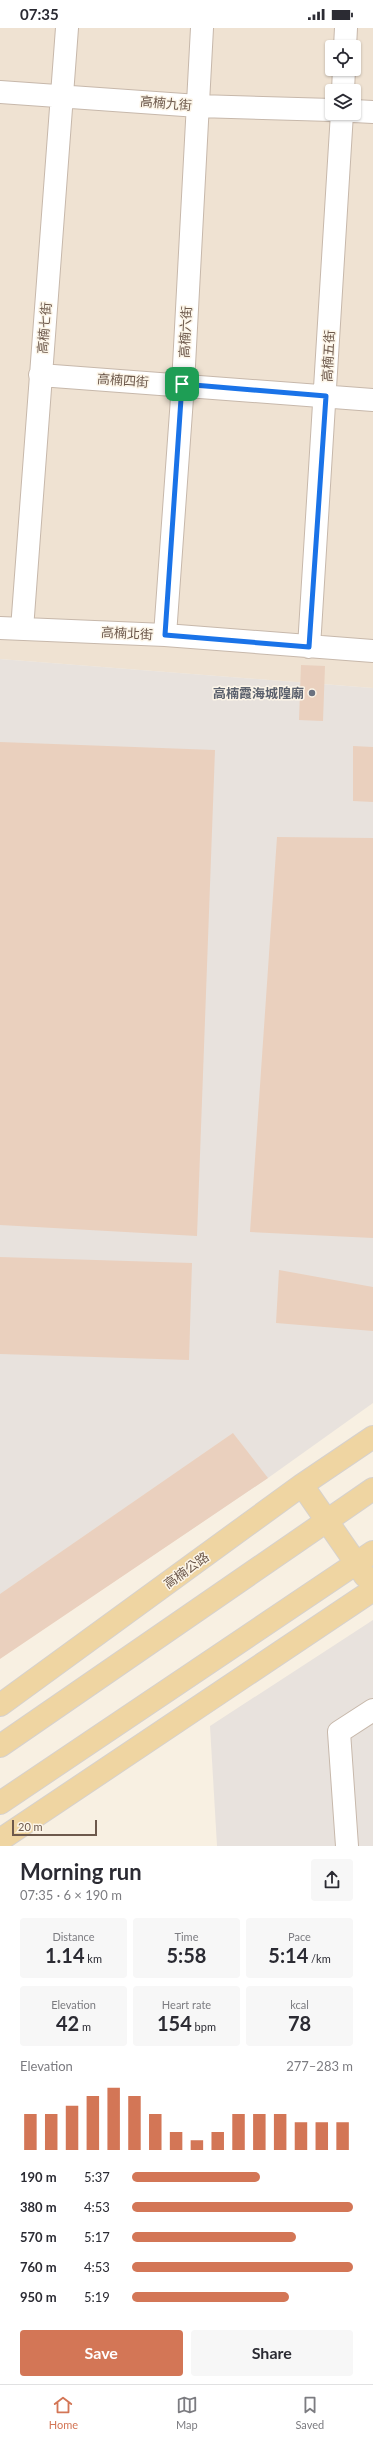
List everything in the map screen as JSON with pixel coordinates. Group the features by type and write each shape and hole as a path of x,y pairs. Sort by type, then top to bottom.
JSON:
{"main road":[{"name":"高楠公路","path":"0,1705 302,1485 373,1437"},
{"path":"0,1840 373,1589 365,1558 326,1521 302,1485"},
{"path":"0,1746 373,1489"},
{"path":"0,1803 365,1558"}],"street":[{"name":"高楠七街","path":"22,629 67,28"},
{"name":"高楠六街","path":"165,635 182,384 202,28"},
{"path":"345,40 346,28"},
{"name":"高楠九街","path":"0,92 63,95 198,106 325,110"},
{"path":"361,111 373,112"},
{"name":"高楠五街","path":"309,647 326,396 342,120"},
{"name":"高楠四街","path":"40,375 182,384 373,400"},
{"name":"高楠北街","path":"0,628 165,635 373,651"},
{"path":"346,1846 339,1732 373,1710"}],"shaded area":[{"path":"0,28 373,28 373,688 0,659"},
{"path":"0,659 373,688 373,1403 268,1478 0,1658"},
{"path":"373,1620 373,1846 217,1846 210,1726"}],"building":[{"name":"高楠霞海城隍廟","path":"301,665 325,666 323,721 299,720"},
{"path":"0,742 215,750 197,1236 0,1225"},
{"path":"353,746 373,747 373,802 353,801"},
{"path":"277,837 373,838 373,1238 250,1232"},
{"path":"0,1257 192,1263 189,1360 0,1354"},
{"path":"279,1270 373,1287 373,1331 276,1323"},
{"path":"233,1433 268,1478 0,1659 0,1594"}],"place":[{"name":"高楠霞海城隍廟","path":"312,693"}],"route":[{"path":"182,384 326,396 309,647 165,635 182,384"}]}
